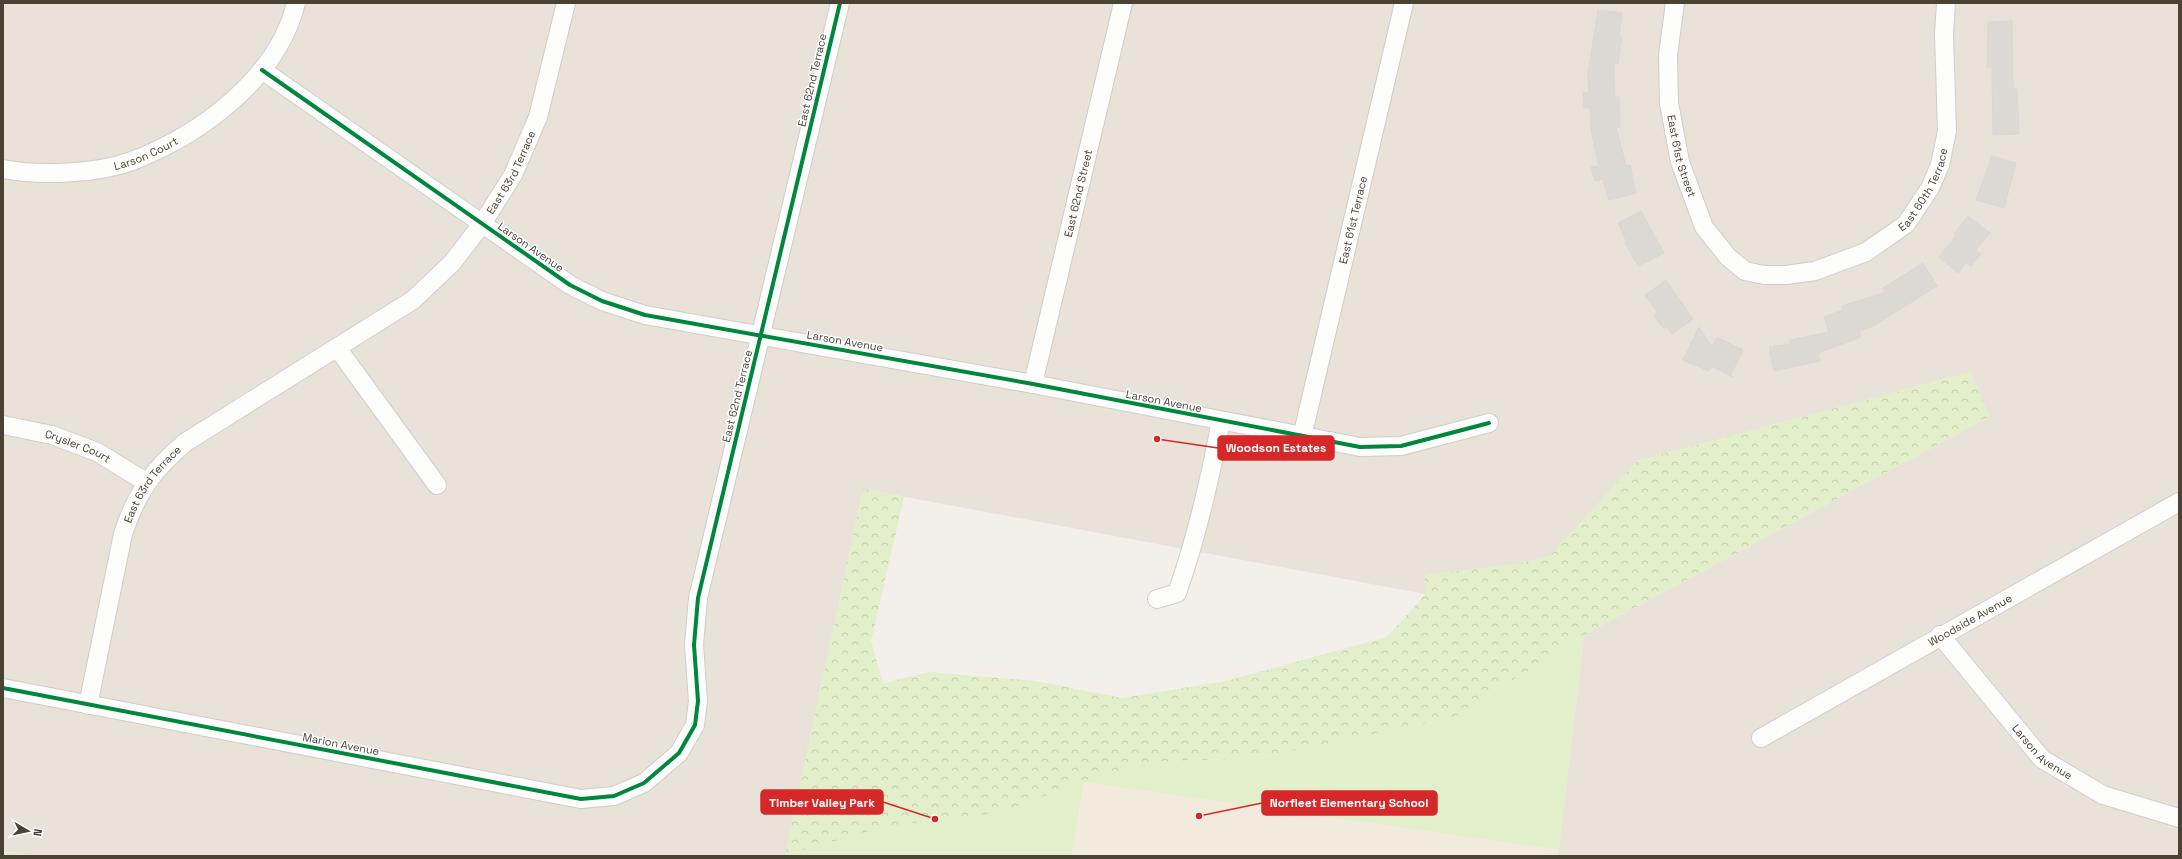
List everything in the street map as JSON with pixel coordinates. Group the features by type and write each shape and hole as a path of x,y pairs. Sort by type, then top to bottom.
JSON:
{"street":[{"name":"Larson Court","path":"3,169 18,172 78,172 130,161 180,140 228,106 262,70 280,42 296,3"},
{"name":"East 63rd Terrace","path":"88,705 123,534 130,511 146,482 167,458 186,442 338,349 414,300 452,262 482,224 513,175 538,117 566,3"},
{"name":"East 62nd Terrace","path":"667,763 679,753 695,725 698,701 694,645 698,598 840,3"},
{"name":"East 62nd Street","path":"1033,384 1123,3"},
{"name":"East 61st Terrace","path":"1302,437 1404,3"},
{"name":"East 61st Street","path":"1675,3 1668,55 1669,98 1680,162 1704,227 1728,257 1745,271 1764,276"},
{"name":"East 60th Terrace","path":"1764,276 1815,271 1866,252 1906,224 1930,188 1940,165 1947,131 1944,34 1946,3"},
{"name":"Larson Avenue","path":"262,70 570,285 602,301 645,315 1033,384 1360,447 1401,446 1489,423"},
{"path":"338,349 437,485"},
{"path":"1157,599 1177,593 1188,563 1208,483 1221,421"},
{"name":"Crysler Court","path":"3,425 52,435 98,452 146,482"},
{"name":"Woodside Avenue","path":"1761,738 1940,635 2179,502"},
{"name":"Larson Avenue","path":"1940,635 2042,758 2103,795 2179,818"},
{"name":"Marion Avenue","path":"3,688 581,799 614,796 644,783 667,763"}],"shaded area":[{"path":"3,3 2179,3 2179,856 1558,856 1584,635 1989,417 1971,372 1637,461 1550,556 1518,564 1425,575 1425,594 863,489 785,856 33,856 3,851"},
{"path":"1083,782 1559,850 1558,856 1071,856"}],"green space":[{"path":"1971,372 1989,417 1584,635 1455,717 1258,758 1143,762 996,813 887,826 785,855 863,489 904,497 871,641 883,683 929,672 1036,681 1122,698 1226,681 1387,637 1425,595 1425,575 1518,564 1550,556 1637,461"},
{"path":"1584,635 1559,850 1084,782 1071,856 785,856 807,752 1083,782 1143,762 1258,758 1455,717"},
{"path":"3,851 33,856 3,856"}],"building":[{"path":"1598,10 1622,13 1619,36 1622,36 1618,64 1614,64 1615,97 1619,97 1620,127 1616,127 1626,166 1630,165 1636,193 1609,200 1603,179 1595,181 1591,167 1599,166 1591,130 1590,108 1584,108 1583,93 1589,93 1588,74"},
{"path":"2012,21 2013,89 2017,89 2019,134 1993,135 1992,67 1987,67 1988,22"},
{"path":"1992,156 2016,163 2004,208 1976,200"},
{"path":"1641,211 1664,253 1638,266 1625,243 1627,242 1618,223"},
{"path":"1968,216 1990,233 1976,250 1981,254 1971,266 1966,263 1958,273 1939,257 1956,236 1954,234"},
{"path":"1923,263 1937,286 1875,325 1859,331 1861,337 1818,353 1820,361 1774,371 1769,347 1791,344 1790,340 1829,332 1824,317 1843,310 1842,306 1886,292 1883,288"},
{"path":"1666,280 1693,319 1672,334 1666,326 1663,328 1654,316 1658,313 1645,295"},
{"path":"1699,327 1712,347 1717,337 1743,350 1731,374 1733,377 1712,366 1709,371 1683,360"}],"cycle path":[{"path":"3,688 581,799 614,796 644,783 679,753 695,725 698,701 694,645 698,598 840,3"},
{"path":"262,70 570,285 602,301 645,315 1033,384 1360,447 1401,446 1489,423"}],"place":[{"name":"Woodson Estates","path":"1157,439"},
{"name":"Norfleet Elementary School","path":"1199,816"},
{"name":"Timber Valley Park","path":"935,819"}]}
